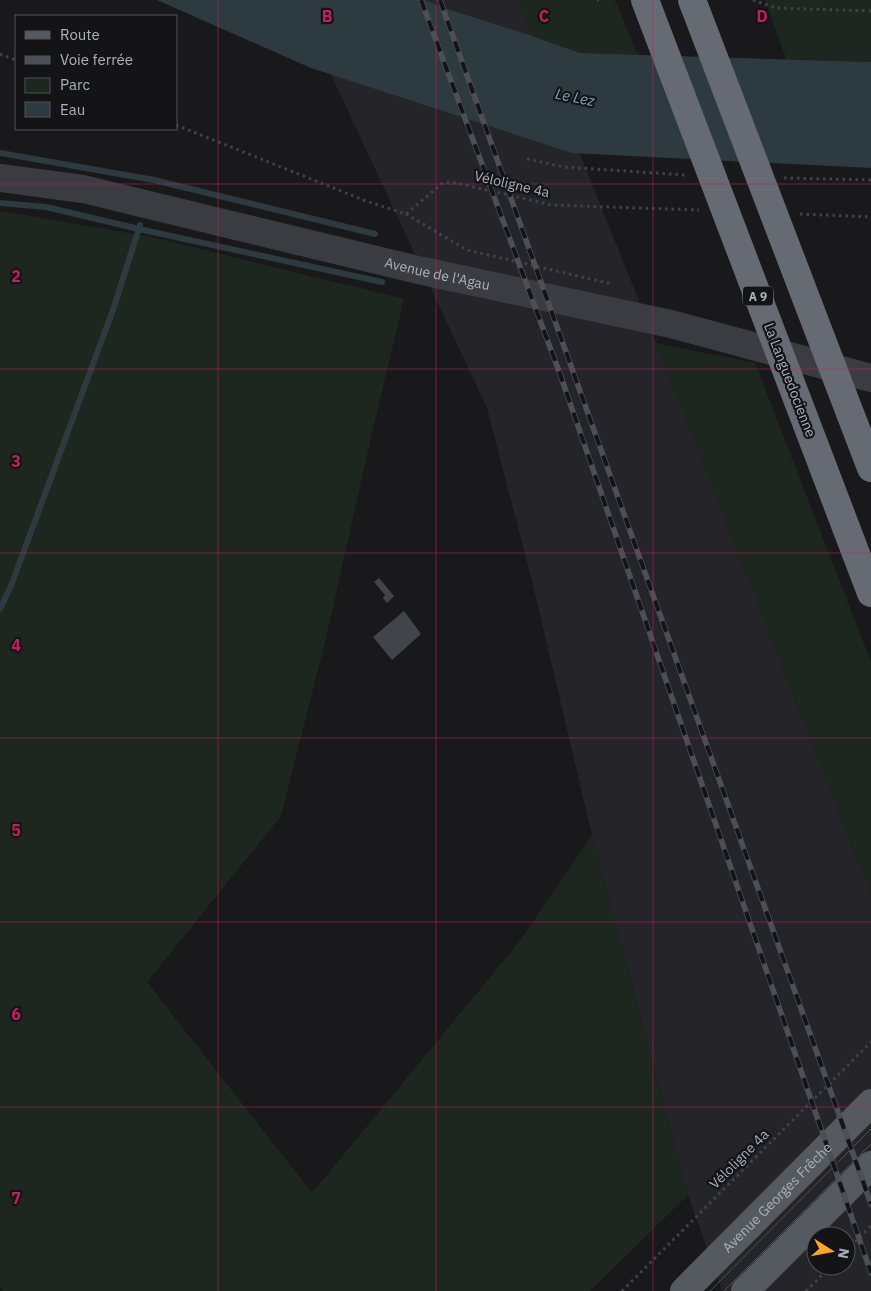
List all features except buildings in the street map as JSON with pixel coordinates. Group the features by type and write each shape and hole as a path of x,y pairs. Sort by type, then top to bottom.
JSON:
{"highway":[{"name":"La Languedocienne","path":"644,0 871,593"},
{"path":"692,0 871,468"}],"main road":[{"name":"Avenue Georges Frêche","path":"684,1291 871,1103"},
{"path":"745,1291 871,1165"}],"street":[{"name":"Avenue de l'Agau","path":"0,178 83,189 418,270 671,324 871,378"}],"path":[{"path":"753,0 776,8 871,12"},
{"path":"0,54 15,60"},
{"name":"Véloligne 4a","path":"178,126 366,201 406,214 444,182 456,183 552,205 702,210"},
{"path":"791,214 871,217"},
{"name":"Véloligne 4a","path":"622,1291 871,1042"},
{"path":"856,1241 871,1226"},
{"path":"806,1291 821,1276"}],"shaded area":[{"path":"296,0 518,0 656,343 871,894 871,1291 722,1291 688,1195 592,835 533,585 487,408"}],"green space":[{"path":"518,0 615,0 638,55 580,53 532,36"},
{"path":"765,0 871,0 871,62 786,59"},
{"path":"0,211 151,237 404,299 326,638 281,816 147,982 312,1193 519,942 592,835 688,1195 590,1291 3,1291 0,1288"},
{"path":"656,343 755,363 871,662 871,894"}],"water":[{"name":"Le Lez","path":"157,0 425,0 580,53 871,62 871,168 572,153 311,68"}],"waterway":[{"path":"0,153 154,180 375,234"},
{"path":"0,203 46,207 382,282"},
{"path":"0,609 11,586 114,307 140,225"}],"tram line":[{"path":"710,1291 871,1129"},
{"path":"724,1291 871,1144"}],"railway":[{"path":"421,0 560,374 871,1273"},
{"path":"440,0 871,1204"}]}
